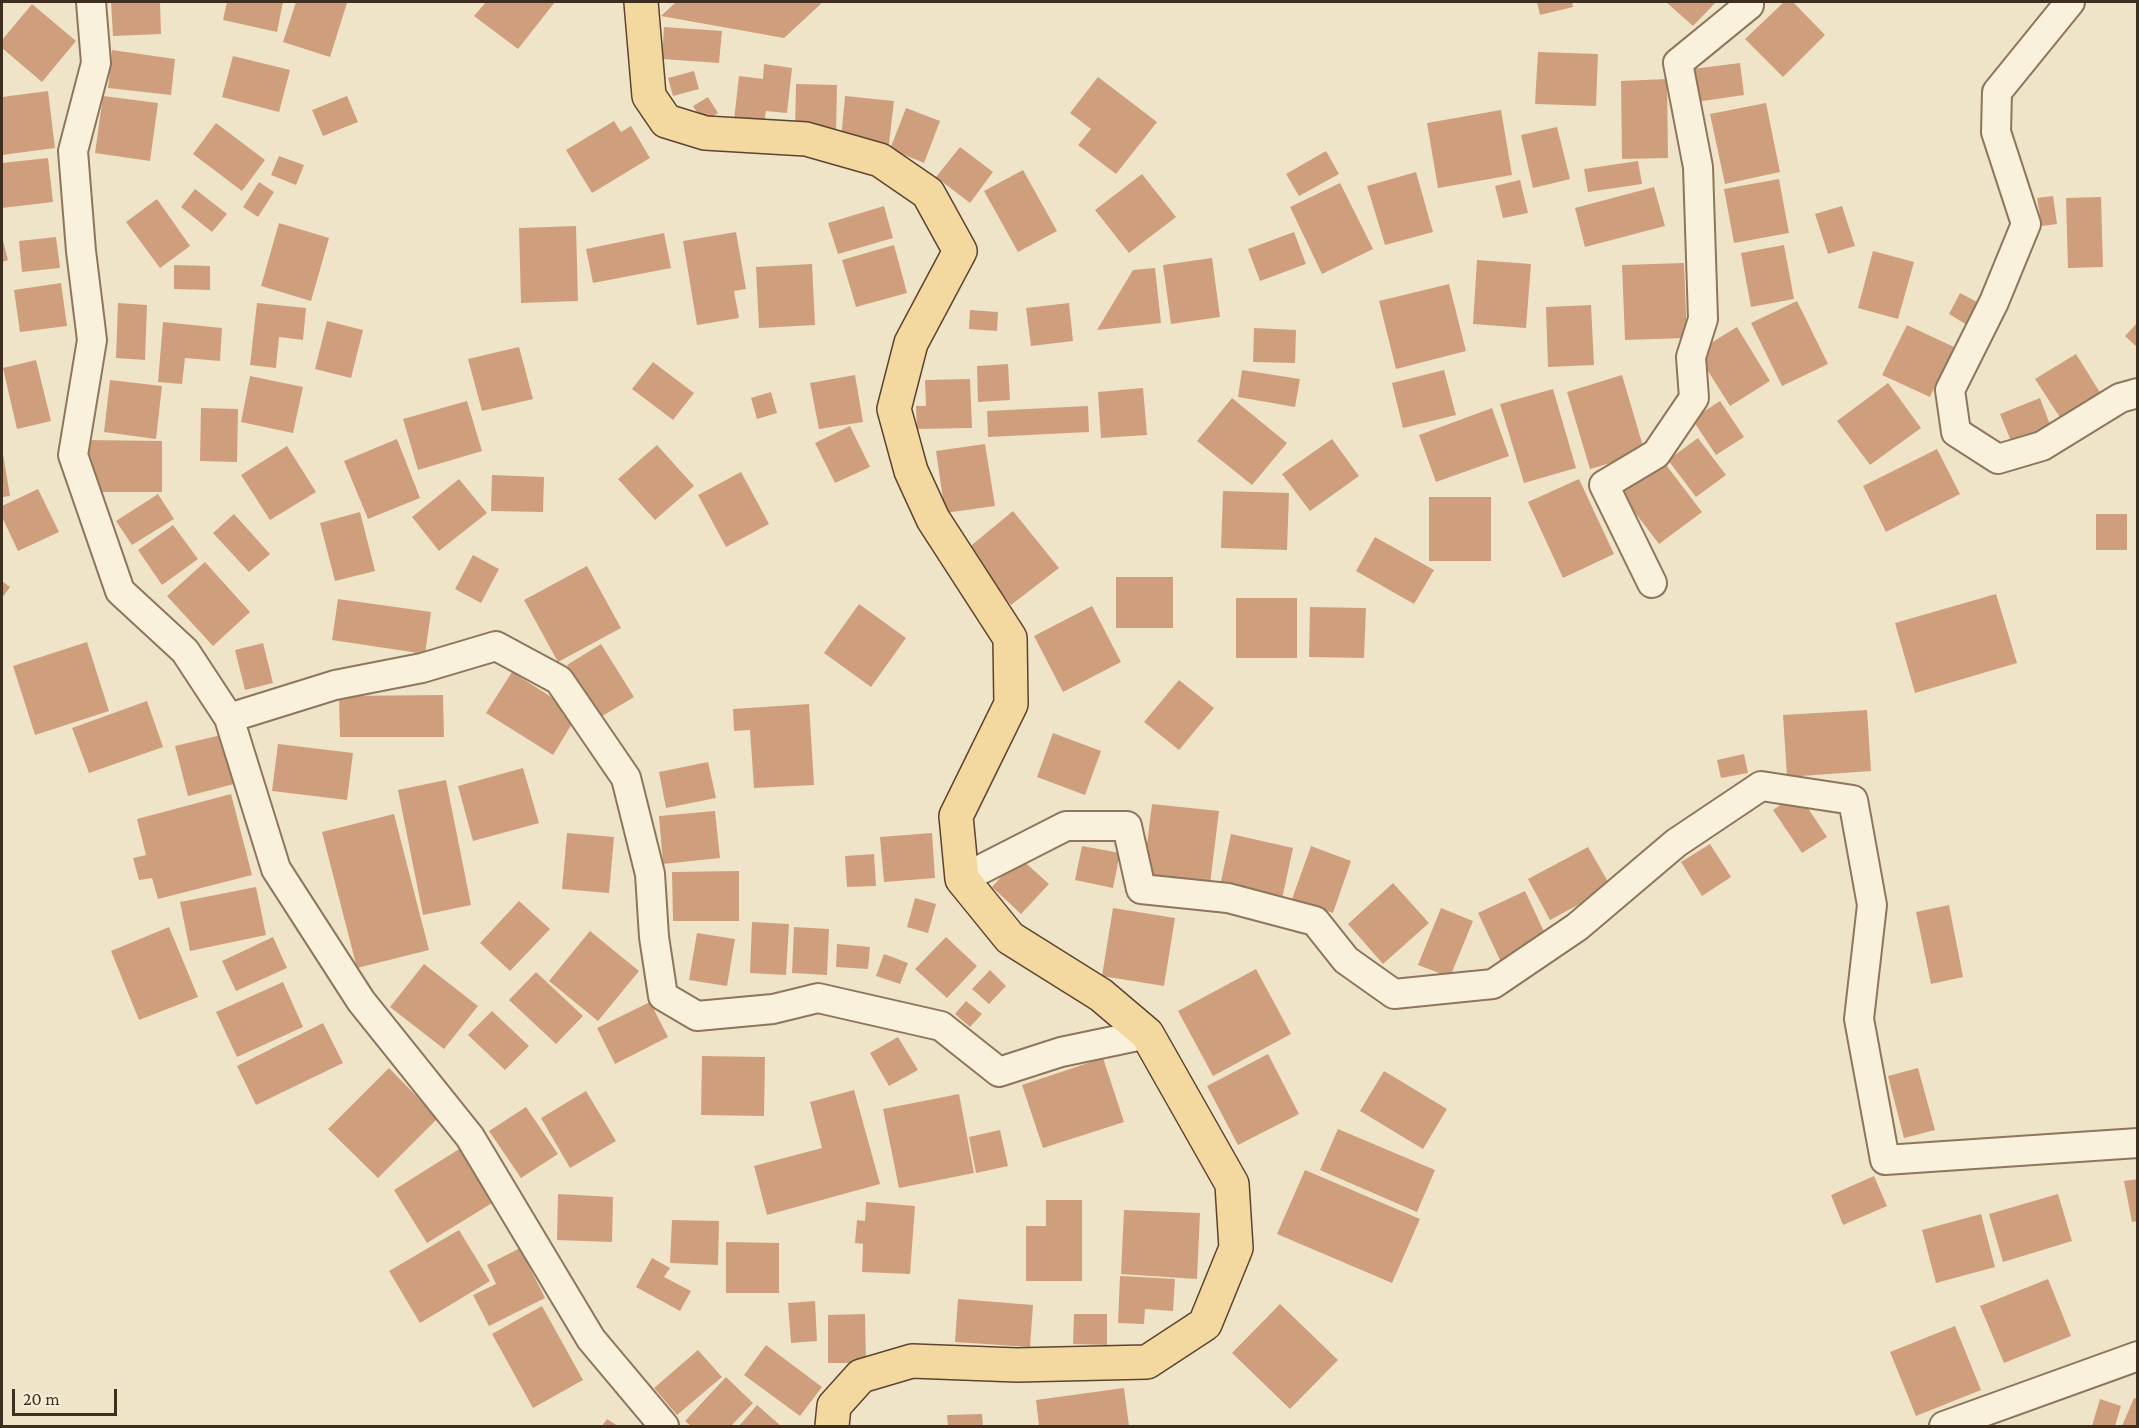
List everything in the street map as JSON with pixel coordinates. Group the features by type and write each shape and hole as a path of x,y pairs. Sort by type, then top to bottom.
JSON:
{"main road":[{"path":"640,2 649,96 666,121 705,133 806,139 880,160 928,193 960,252 911,343 894,409 911,471 933,519 1010,638 1011,704 956,816 962,879 1010,938 1101,996 1147,1034 1171,1081 1232,1184 1236,1248 1205,1324 1147,1362 1017,1365 912,1361 861,1376 834,1406 832,1426"}],"street":[{"path":"91,2 96,63 73,151 81,251 92,340 73,455 120,591 185,651 229,718 276,869 361,1001 470,1137 591,1339 664,1426"},
{"path":"1652,583 1604,485 1656,454 1694,398 1691,357 1703,320 1698,167 1678,63 1749,5 1749,2"},
{"path":"2070,2 1997,92 1996,132 2026,224 1998,294 1950,390 1956,432 1998,459 2042,446 2120,398 2138,393"},
{"path":"229,718 335,685 422,668 496,646 559,680 626,778 650,874 654,937 663,996 697,1016 773,1009 818,998 941,1026 999,1072 1061,1052 1147,1034"},
{"path":"962,879 1066,826 1127,826 1141,889 1228,898 1315,921 1346,960 1394,994 1493,984 1577,927 1676,843 1761,786 1853,800 1872,905 1859,1019 1885,1160 2138,1143"},
{"path":"1944,1426 2138,1356"}],"building":[{"path":"111,2 160,2 161,34 113,36"},
{"path":"227,2 283,2 277,32 223,20"},
{"path":"296,2 347,3 330,57 283,42"},
{"path":"486,2 555,2 518,49 474,16"},
{"path":"676,2 823,2 784,38 661,16"},
{"path":"1537,2 1572,2 1573,7 1540,15"},
{"path":"1666,2 1716,2 1693,26"},
{"path":"1784,2 1793,2 1825,35 1783,77 1745,39"},
{"path":"32,4 76,41 42,82 2,48 2,40"},
{"path":"664,27 722,31 719,63 662,59"},
{"path":"112,50 175,59 171,95 108,88"},
{"path":"1538,52 1598,54 1596,106 1535,104"},
{"path":"233,56 290,70 279,112 222,97"},
{"path":"1740,63 1744,95 1696,102 1692,69"},
{"path":"764,64 792,68 787,113 766,111 764,123 734,120 739,76 763,79"},
{"path":"694,71 699,89 673,96 668,78"},
{"path":"1098,77 1157,122 1116,174 1078,145 1091,129 1070,113"},
{"path":"1667,79 1668,158 1622,159 1621,81"},
{"path":"796,84 837,85 836,135 795,133"},
{"path":"48,91 55,148 2,155 2,97"},
{"path":"103,96 158,103 150,161 95,153"},
{"path":"347,96 358,122 323,136 312,110"},
{"path":"845,96 894,101 889,144 841,139"},
{"path":"708,97 718,113 703,122 693,106"},
{"path":"1766,103 1780,172 1725,184 1710,114"},
{"path":"906,108 940,121 924,163 890,149"},
{"path":"1501,110 1512,175 1438,188 1427,123"},
{"path":"614,121 621,132 631,126 650,158 592,193 566,150"},
{"path":"216,123 265,160 242,191 193,154"},
{"path":"1557,127 1570,179 1533,188 1521,135"},
{"path":"960,147 993,172 970,203 936,177"},
{"path":"1326,151 1339,174 1299,196 1286,174"},
{"path":"279,156 304,165 296,185 271,175"},
{"path":"48,158 53,202 2,208 2,163"},
{"path":"1638,161 1642,184 1588,192 1584,169"},
{"path":"1023,170 1057,231 1018,252 984,191"},
{"path":"1416,172 1433,232 1385,245 1367,186"},
{"path":"1142,174 1176,217 1129,253 1095,210"},
{"path":"1779,179 1789,233 1734,243 1724,189"},
{"path":"1520,180 1528,213 1503,218 1495,186"},
{"path":"259,182 274,192 258,217 243,207"},
{"path":"1340,183 1373,249 1322,274 1290,207"},
{"path":"1654,187 1665,226 1585,247 1575,208"},
{"path":"195,189 227,214 212,232 181,207"},
{"path":"2053,196 2057,224 2042,226 2037,198"},
{"path":"2101,197 2103,267 2068,268 2066,198"},
{"path":"157,199 190,246 160,268 126,222"},
{"path":"884,206 893,238 838,254 828,223"},
{"path":"1842,206 1855,246 1828,254 1815,214"},
{"path":"279,223 329,238 311,301 261,286"},
{"path":"576,226 578,301 521,303 519,228"},
{"path":"736,232 746,289 734,291 739,318 697,325 683,241"},
{"path":"1294,232 1306,264 1260,281 1248,249"},
{"path":"664,233 671,268 593,283 586,249"},
{"path":"2,237 8,260 2,262"},
{"path":"56,237 60,268 22,272 19,241"},
{"path":"894,245 907,293 856,307 842,260"},
{"path":"1784,245 1794,299 1751,307 1741,253"},
{"path":"1873,251 1914,262 1898,319 1858,308"},
{"path":"1212,258 1220,317 1171,324 1163,265"},
{"path":"1477,260 1531,264 1526,328 1473,324"},
{"path":"1684,263 1687,338 1625,340 1622,265"},
{"path":"812,264 815,325 759,328 756,267"},
{"path":"174,265 210,266 210,290 174,289"},
{"path":"1155,268 1161,323 1097,330 1133,270"},
{"path":"61,283 67,326 20,332 14,290"},
{"path":"1449,284 1466,351 1396,369 1379,301"},
{"path":"1960,293 1979,303 1967,325 1949,314"},
{"path":"1797,301 1828,364 1782,386 1751,323"},
{"path":"118,303 147,305 145,360 116,358"},
{"path":"257,303 306,308 303,340 279,337 276,368 250,365"},
{"path":"1069,303 1073,341 1031,346 1026,308"},
{"path":"1591,305 1594,365 1548,367 1546,307"},
{"path":"970,310 998,312 997,331 969,329"},
{"path":"327,321 363,330 351,378 315,369"},
{"path":"163,322 222,328 220,361 185,358 182,384 158,382"},
{"path":"2138,322 2138,348 2125,336"},
{"path":"1907,325 1954,347 1930,397 1882,375"},
{"path":"1737,327 1770,381 1730,406 1696,352"},
{"path":"1254,328 1296,330 1295,363 1253,362"},
{"path":"519,347 533,399 482,411 468,359"},
{"path":"2076,354 2101,394 2061,419 2035,379"},
{"path":"36,360 51,421 17,429 3,368"},
{"path":"653,362 694,393 673,420 632,389"},
{"path":"1008,364 1010,400 978,402 977,366"},
{"path":"1242,370 1300,379 1295,407 1238,397"},
{"path":"1444,370 1456,415 1403,428 1392,383"},
{"path":"855,375 863,422 819,429 810,383"},
{"path":"1622,375 1645,453 1590,469 1567,392"},
{"path":"250,376 303,387 293,433 241,422"},
{"path":"970,379 972,428 917,429 916,406 926,406 925,380"},
{"path":"110,380 162,386 156,439 104,432"},
{"path":"1888,383 1921,428 1870,465 1837,421"},
{"path":"1143,388 1147,435 1101,438 1098,392"},
{"path":"1553,389 1576,468 1524,483 1500,404"},
{"path":"771,392 777,413 757,419 751,398"},
{"path":"1232,398 1287,443 1252,485 1197,441"},
{"path":"2040,398 2052,430 2013,446 2000,414"},
{"path":"467,401 482,451 418,470 403,419"},
{"path":"1720,401 1744,437 1716,455 1692,419"},
{"path":"1088,406 1089,432 988,437 987,411"},
{"path":"201,408 238,409 237,462 200,461"},
{"path":"1492,408 1509,456 1436,482 1419,435"},
{"path":"850,426 870,467 835,483 815,443"},
{"path":"1698,438 1726,475 1696,497 1668,460"},
{"path":"397,439 420,498 368,519 344,461"},
{"path":"1332,439 1359,476 1310,511 1282,474"},
{"path":"86,440 162,441 162,492 85,492"},
{"path":"985,444 995,506 945,513 936,451"},
{"path":"657,445 694,486 655,520 618,479"},
{"path":"287,446 316,492 270,520 241,475"},
{"path":"1937,449 1960,494 1886,532 1863,486"},
{"path":"2,455 10,496 2,497"},
{"path":"1660,457 1702,512 1659,544 1617,489"},
{"path":"741,472 769,524 726,547 698,495"},
{"path":"492,475 544,477 543,512 491,511"},
{"path":"459,479 487,513 439,551 412,517"},
{"path":"1579,479 1614,554 1563,578 1528,502"},
{"path":"38,489 59,532 18,551 2,517 2,506"},
{"path":"1223,491 1289,493 1287,550 1221,548"},
{"path":"158,494 174,519 132,545 116,521"},
{"path":"1429,497 1491,497 1491,561 1429,561"},
{"path":"1013,511 1059,568 1011,605 967,549"},
{"path":"360,512 375,571 335,581 320,523"},
{"path":"234,514 270,554 249,572 213,533"},
{"path":"2096,514 2127,514 2127,550 2096,550"},
{"path":"173,525 198,559 162,585 138,550"},
{"path":"1375,537 1434,570 1414,604 1356,571"},
{"path":"473,555 499,569 481,603 455,589"},
{"path":"205,562 250,612 213,646 167,596"},
{"path":"587,566 621,628 558,662 524,600"},
{"path":"1116,577 1173,577 1173,628 1116,628"},
{"path":"2,581 10,587 2,598"},
{"path":"1996,594 2017,663 1915,693 1895,623"},
{"path":"1236,598 1297,598 1297,658 1236,658"},
{"path":"338,599 431,612 425,654 332,640"},
{"path":"859,604 906,638 871,687 824,653"},
{"path":"1092,606 1121,662 1063,692 1034,636"},
{"path":"1310,607 1366,608 1364,658 1309,657"},
{"path":"87,642 109,711 35,735 13,666"},
{"path":"263,643 273,683 245,690 235,650"},
{"path":"601,644 634,697 599,718 567,665"},
{"path":"512,672 578,714 553,755 486,713"},
{"path":"1179,680 1214,708 1179,750 1144,722"},
{"path":"443,695 444,737 340,737 339,696"},
{"path":"147,701 163,747 89,773 72,728"},
{"path":"809,704 814,785 754,788 750,730 734,731 733,709"},
{"path":"1867,710 1871,771 1787,777 1783,715"},
{"path":"1053,733 1101,751 1085,795 1037,777"},
{"path":"221,735 234,784 188,796 175,746"},
{"path":"278,744 353,753 347,800 272,791"},
{"path":"1744,754 1748,773 1721,778 1717,760"},
{"path":"708,762 716,798 666,808 659,772"},
{"path":"523,768 539,823 473,841 458,786"},
{"path":"446,780 471,905 423,915 398,790"},
{"path":"1798,793 1827,837 1802,853 1773,810"},
{"path":"231,794 252,875 158,899 152,878 139,880 133,858 146,855 137,819"},
{"path":"1152,804 1219,811 1210,884 1143,877"},
{"path":"715,811 720,858 663,864 659,816"},
{"path":"394,814 429,950 357,968 322,832"},
{"path":"567,833 614,837 609,893 562,889"},
{"path":"932,833 935,878 884,882 880,837"},
{"path":"1231,834 1293,848 1282,899 1220,886"},
{"path":"1710,844 1731,877 1702,896 1681,862"},
{"path":"1082,846 1120,853 1113,888 1075,880"},
{"path":"1311,846 1351,861 1333,913 1292,899"},
{"path":"1588,847 1611,887 1550,920 1528,879"},
{"path":"874,854 876,886 847,887 845,856"},
{"path":"1019,857 1049,884 1021,914 992,887"},
{"path":"739,871 739,921 673,921 672,872"},
{"path":"1393,883 1429,923 1383,964 1348,924"},
{"path":"256,887 266,935 190,951 180,902"},
{"path":"1525,891 1548,940 1501,962 1478,913"},
{"path":"915,898 936,904 928,933 907,927"},
{"path":"519,901 550,929 510,971 480,943"},
{"path":"1949,905 1963,977 1931,984 1916,912"},
{"path":"1113,908 1175,918 1164,986 1102,976"},
{"path":"1441,908 1473,921 1450,977 1418,965"},
{"path":"752,922 789,924 786,975 750,973"},
{"path":"169,927 198,997 139,1020 111,951"},
{"path":"794,927 829,929 827,975 792,973"},
{"path":"590,931 639,971 598,1021 549,981"},
{"path":"697,933 735,939 727,986 689,980"},
{"path":"273,937 287,968 236,991 222,961"},
{"path":"946,937 977,966 947,998 915,969"},
{"path":"837,944 870,947 868,969 836,967"},
{"path":"884,954 908,963 900,984 876,976"},
{"path":"424,964 478,1006 444,1049 390,1007"},
{"path":"1256,969 1291,1034 1213,1076 1178,1011"},
{"path":"990,970 1006,986 989,1004 972,989"},
{"path":"536,972 583,1016 556,1044 509,1000"},
{"path":"283,982 303,1027 237,1057 216,1012"},
{"path":"966,1001 982,1014 970,1027 955,1014"},
{"path":"650,1002 668,1037 615,1064 597,1028"},
{"path":"492,1011 529,1046 505,1070 468,1035"},
{"path":"323,1023 343,1063 256,1105 237,1066"},
{"path":"898,1037 918,1070 889,1086 870,1053"},
{"path":"1268,1054 1299,1114 1238,1145 1207,1086"},
{"path":"702,1056 765,1057 764,1116 701,1115"},
{"path":"1103,1058 1124,1122 1043,1148 1022,1085"},
{"path":"389,1068 438,1118 378,1178 328,1129"},
{"path":"1918,1068 1935,1130 1904,1138 1888,1076"},
{"path":"1384,1071 1447,1109 1423,1149 1360,1111"},
{"path":"854,1090 880,1184 767,1215 754,1166 822,1148 810,1102"},
{"path":"586,1091 616,1141 570,1168 541,1118"},
{"path":"959,1094 974,1173 899,1188 883,1109"},
{"path":"526,1107 558,1154 521,1178 489,1131"},
{"path":"1338,1129 1435,1170 1417,1212 1320,1170"},
{"path":"1000,1130 1008,1166 976,1173 969,1137"},
{"path":"464,1146 497,1200 427,1243 394,1190"},
{"path":"1305,1170 1420,1219 1392,1283 1277,1234"},
{"path":"1874,1176 1887,1206 1843,1225 1831,1195"},
{"path":"2138,1179 2138,1221 2132,1222 2124,1181"},
{"path":"558,1194 613,1197 612,1242 557,1240"},
{"path":"2058,1194 2072,1241 2003,1262 1989,1214"},
{"path":"1046,1200 1082,1200 1082,1281 1026,1281 1026,1226 1046,1226"},
{"path":"866,1202 915,1206 910,1274 862,1272 863,1244 855,1243 857,1220 865,1221"},
{"path":"1124,1210 1200,1213 1197,1279 1121,1274"},
{"path":"1981,1214 1995,1267 1936,1283 1922,1230"},
{"path":"672,1220 719,1221 718,1265 670,1263"},
{"path":"459,1230 490,1281 420,1323 389,1271"},
{"path":"726,1242 779,1243 779,1293 726,1293"},
{"path":"520,1248 545,1298 489,1326 473,1295 496,1284 487,1265"},
{"path":"652,1258 670,1268 664,1277 691,1291 680,1311 636,1287"},
{"path":"1120,1276 1175,1279 1173,1311 1145,1309 1144,1324 1118,1323"},
{"path":"2048,1279 2071,1336 2004,1363 1980,1306"},
{"path":"958,1299 1033,1305 1030,1347 955,1342"},
{"path":"815,1301 817,1341 791,1343 788,1303"},
{"path":"1280,1304 1338,1360 1290,1409 1232,1353"},
{"path":"542,1306 583,1380 533,1408 492,1334"},
{"path":"865,1314 866,1363 828,1363 828,1315"},
{"path":"1074,1314 1107,1314 1107,1345 1073,1344"},
{"path":"1955,1326 1981,1390 1916,1416 1890,1352"},
{"path":"766,1345 822,1387 800,1416 744,1375"},
{"path":"698,1350 722,1377 677,1415 654,1388"},
{"path":"726,1377 753,1403 731,1426 691,1426 685,1421"},
{"path":"1124,1388 1129,1426 1039,1426 1036,1400"},
{"path":"2134,1398 2138,1399 2138,1426 2122,1426"},
{"path":"2100,1399 2121,1406 2115,1426 2092,1426"},
{"path":"757,1405 781,1426 739,1426"},
{"path":"982,1414 983,1426 948,1426 947,1415"},
{"path":"607,1419 618,1426 602,1426"}]}
